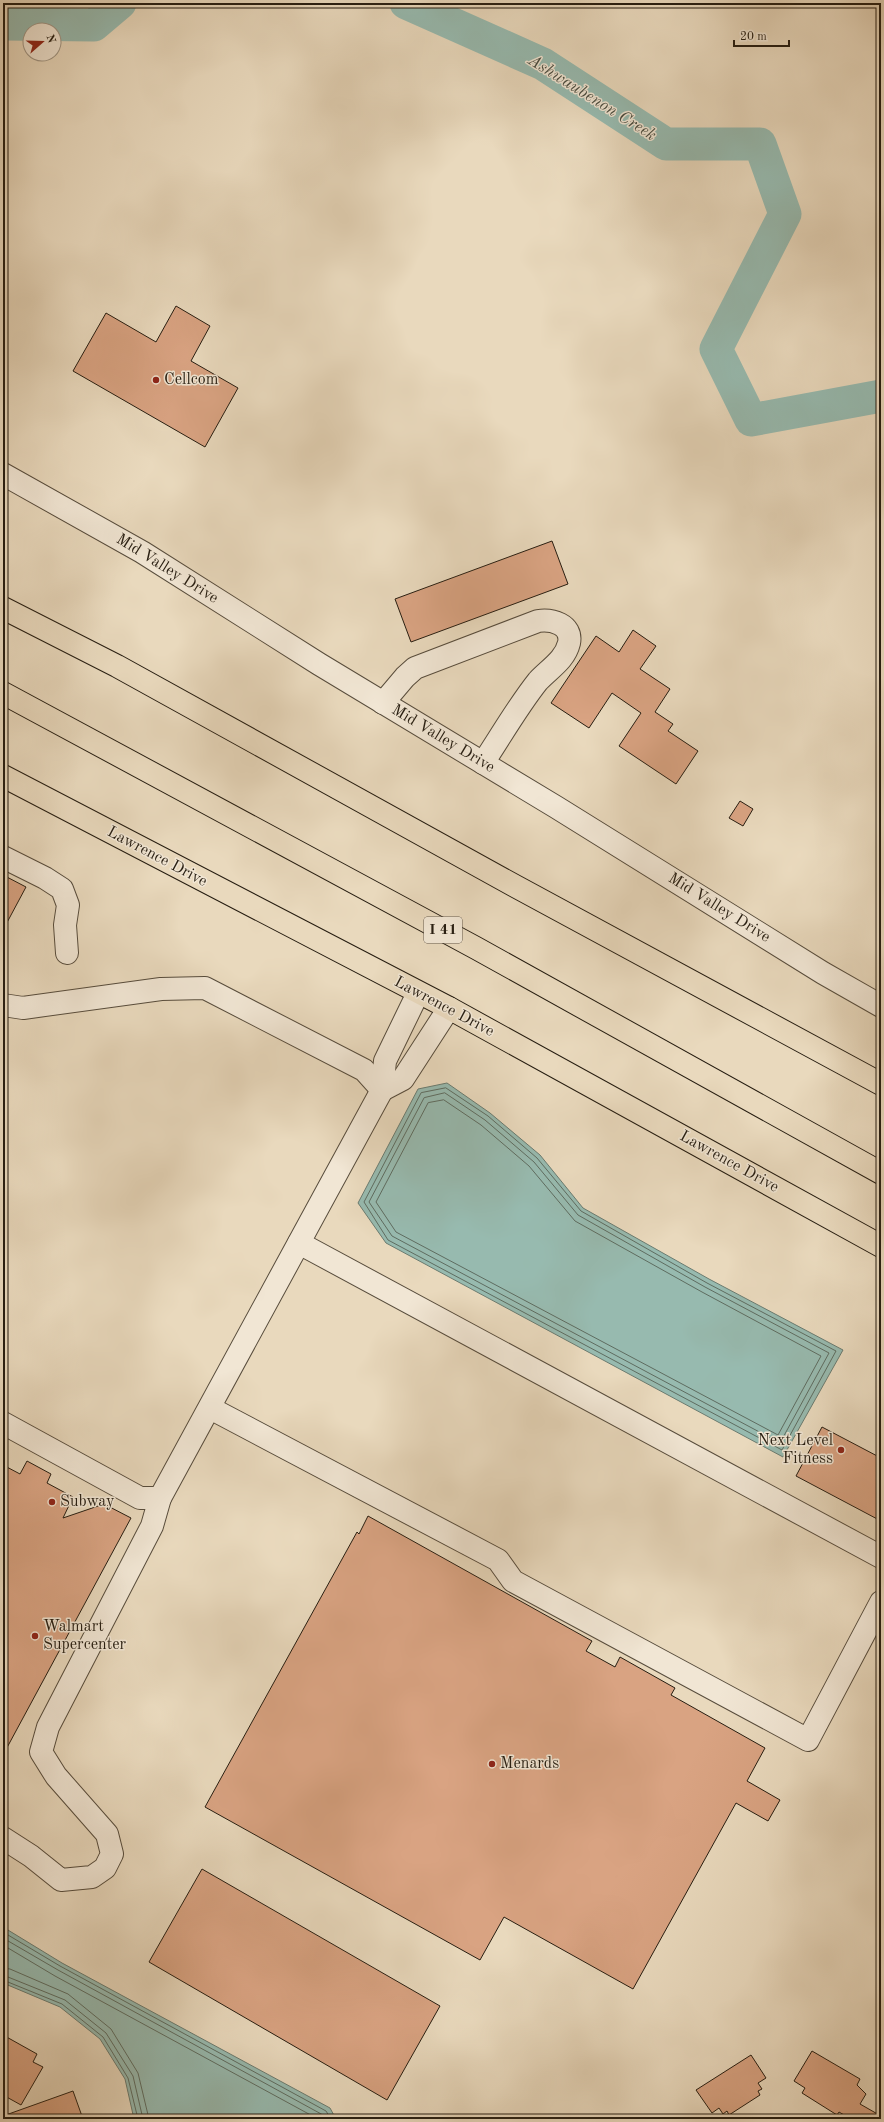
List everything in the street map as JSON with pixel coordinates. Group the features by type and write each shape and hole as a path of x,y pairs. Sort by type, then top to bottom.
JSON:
{"main road":[{"path":"3,608 117,666 515,886 881,1084"},
{"name":"I 41","path":"3,693 476,948 881,1173"},
{"name":"Lawrence Drive","path":"3,776 449,1008 881,1246"}],"street":[{"name":"Mid Valley Drive","path":"3,474 142,552 383,703 823,973 881,1006"},
{"path":"383,703 405,677 415,668 538,621 548,619 560,623 567,630 569,635 567,648 556,664 539,681 483,763"},
{"path":"3,857 45,878 62,889 68,905 65,925 67,953"},
{"path":"3,1005 23,1008 161,989 205,988 364,1070 382,1090"},
{"path":"3,1838 31,1856 61,1880 92,1877 105,1868 112,1854 107,1834 56,1776 41,1752 48,1728 152,1526 160,1498 382,1090 385,1061 418,993"},
{"path":"382,1090 403,1079 449,1008"},
{"path":"299,1243 881,1557"},
{"path":"210,1408 498,1560 513,1581 808,1740 881,1602"},
{"path":"3,1423 140,1498 160,1498"}],"water":[{"path":"447,1083 490,1113 540,1155 583,1208 709,1279 843,1350 783,1457 386,1243 358,1203 418,1089"},
{"path":"3,1927 62,1963 330,2108 336,2119 134,2119 125,2079 100,2039 60,2007 3,1983"}],"building":[{"name":"Cellcom","path":"176,306 210,326 191,361 238,388 205,447 73,371 106,313 156,342"},
{"path":"552,541 568,584 411,642 395,599"},
{"path":"633,630 656,646 640,669 670,689 655,712 673,724 668,731 698,751 676,784 619,746 641,713 612,693 589,728 551,703 596,636 619,652"},
{"path":"740,801 753,809 743,826 729,818"},
{"path":"3,875 26,887 3,930"},
{"path":"822,1427 881,1458 881,1521 796,1476"},
{"name":"Walmart Supercenter","path":"27,1461 51,1474 47,1483 73,1497 63,1518 104,1504 131,1518 3,1755 3,1465 20,1474"},
{"name":"Menards","path":"368,1516 592,1641 586,1651 615,1667 620,1657 675,1688 671,1695 765,1748 747,1781 780,1800 768,1821 736,1803 633,1989 504,1917 480,1960 205,1807 357,1532 359,1534"},
{"path":"202,1869 440,2006 387,2100 149,1962"},
{"path":"3,2035 37,2054 33,2062 43,2067 21,2105 3,2095"},
{"path":"812,2051 860,2079 857,2085 866,2094 860,2104 881,2116 881,2119 851,2119 839,2112 837,2115 802,2093 805,2088 794,2081"},
{"path":"751,2055 766,2078 758,2083 762,2089 758,2091 760,2095 729,2115 727,2111 723,2114 719,2108 712,2113 696,2090"},
{"path":"73,2091 83,2119 3,2119 3,2116"}],"waterway":[{"name":"Ashwaubenon Creek","path":"3,24 94,25 120,3"},
{"name":"Ashwaubenon Creek","path":"406,3 543,64 666,144 760,144 785,214 716,349 751,420 881,396"}],"place":[{"name":"Cellcom","path":"156,380"},
{"name":"Next Level Fitness","path":"841,1450"},
{"name":"Subway","path":"52,1502"},
{"name":"Walmart Supercenter","path":"35,1636"},
{"name":"Menards","path":"492,1764"}]}
